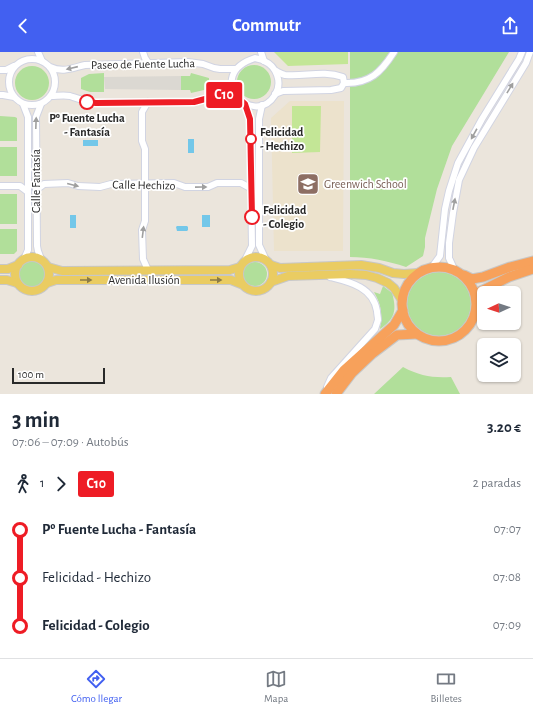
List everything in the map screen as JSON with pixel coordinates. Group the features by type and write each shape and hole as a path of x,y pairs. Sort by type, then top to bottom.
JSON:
{"highway":[{"path":"462,274 472,285 476,299 476,312 471,323 463,333 453,339 440,341 428,340 417,334 405,319 402,300 410,280 418,273 432,267 443,266 454,269 472,279 483,278 533,261"},
{"path":"476,299 481,291 509,277 533,269"},
{"path":"324,394 344,370 394,325 403,310"},
{"path":"336,394 352,373 372,354 397,336 417,334"}],"main road":[{"path":"402,300 394,288 388,283 366,275 350,274 288,276 272,282 260,291 254,292 245,288 241,284 238,273 245,260 256,256 261,257 280,268 361,266 379,268 393,273 418,273"},
{"path":"0,269 8,269 32,257 41,259 48,266 49,272 47,283 40,290 35,291 25,290 17,283 0,280"},
{"path":"17,283 15,274 20,262"},
{"path":"268,262 273,271 272,282"},
{"name":"Avenida Ilusión","path":"48,266 55,270 230,270 240,267"},
{"name":"Avenida Ilusión","path":"47,283 56,280 231,280 241,284"}],"street":[{"path":"38,52 42,61"},
{"path":"143,52 149,64"},
{"path":"246,61 250,52"},
{"path":"261,52 264,61"},
{"path":"344,83 359,82 369,79 385,65 394,52"},
{"path":"432,267 440,256 445,209 458,163 522,52"},
{"path":"454,269 449,258 449,243 453,212 460,180 474,148 526,63 530,52"},
{"path":"0,70 6,70 14,66 25,57 42,61 50,67 55,77 55,88 46,101 41,104 29,105 22,104 14,97 8,82 14,66"},
{"path":"276,71 278,87 270,101 262,105 254,106 245,104 236,96 232,83 236,69 240,64 255,58 271,65 276,71 283,75 336,75 343,78 344,83"},
{"name":"Paseo de Fuente Lucha","path":"50,67 58,70 85,65 188,62 203,64 220,69 236,69"},
{"path":"275,94 283,90 331,90 341,88 344,83"},
{"path":"0,95 14,97"},
{"path":"50,96 69,96 87,102 96,103 194,102 220,95 236,96"},
{"path":"148,102 142,112 142,141 145,149 145,221 142,230 143,259 148,270"},
{"name":"Calle Fantasía","path":"20,262 28,250 28,117 22,104"},
{"name":"Calle Fantasía","path":"41,104 36,117 37,246 41,259"},
{"path":"245,104 250,119 252,189 252,246 245,260"},
{"path":"262,105 259,119 259,235 260,246 268,262"},
{"name":"Calle Hechizo","path":"36,190 44,184 68,183 78,186 100,187 110,184 174,183 185,187 208,187 217,183 241,183 252,189"},
{"path":"0,186 20,186 28,192"},
{"path":"321,275 348,281 368,293 374,302 378,319 375,329 331,378 324,394"}],"shaded area":[{"path":"181,76 181,90 105,89 104,77"},
{"name":"Greenwich School","path":"290,101 344,101 343,251 274,251 271,118"}],"green space":[{"path":"274,52 348,52 348,64 288,66"},
{"path":"350,52 509,52 452,146 437,189 425,238 423,256 406,267 378,260 350,257"},
{"path":"257,65 266,70 270,75 270,89 266,94 261,98 251,99 247,98 238,89 237,79 238,75 247,66"},
{"path":"32,66 44,71 49,83 44,95 32,100 20,95 15,83 20,71"},
{"path":"104,73 104,92 90,92 81,89 81,78 89,74"},
{"path":"191,73 209,78 209,88 191,93 190,90 181,90 181,76 190,76"},
{"path":"292,106 321,106 320,152 292,153"},
{"path":"0,116 17,118 17,141 0,141"},
{"path":"0,147 17,147 17,176 0,176"},
{"path":"0,194 17,194 17,224 0,224"},
{"path":"0,229 17,229 17,251 14,254 0,254"},
{"path":"32,261 41,265 45,274 41,283 32,287 23,283 19,274 23,265"},
{"path":"255,262 264,265 267,274 264,283 255,286 246,283 243,274 246,265"},
{"path":"439,272 457,278 465,286 471,304 465,322 457,330 439,336 421,330 413,322 407,304 413,286 421,278"},
{"path":"383,286 392,293 394,314 389,322 380,329 381,310 374,292 380,294"},
{"path":"403,367 426,376 451,377 460,394 374,394"}],"water":[{"path":"188,139 194,139 194,153 188,153"},
{"path":"83,140 98,140 98,146 83,146"},
{"path":"70,215 76,215 76,228 70,228"},
{"path":"202,215 210,215 210,227 202,227"},
{"path":"177,226 187,226 188,230 177,231"}],"bus line":[{"name":"C10","path":"87,102 194,102 220,95 236,96 245,104 250,119 252,217"}],"place":[{"name":"Pº Fuente Lucha - Fantasía","path":"87,102"},
{"name":"Felicidad - Hechizo","path":"251,139"},
{"name":"Greenwich School","path":"308,184"},
{"name":"Felicidad - Colegio","path":"252,217"}]}
